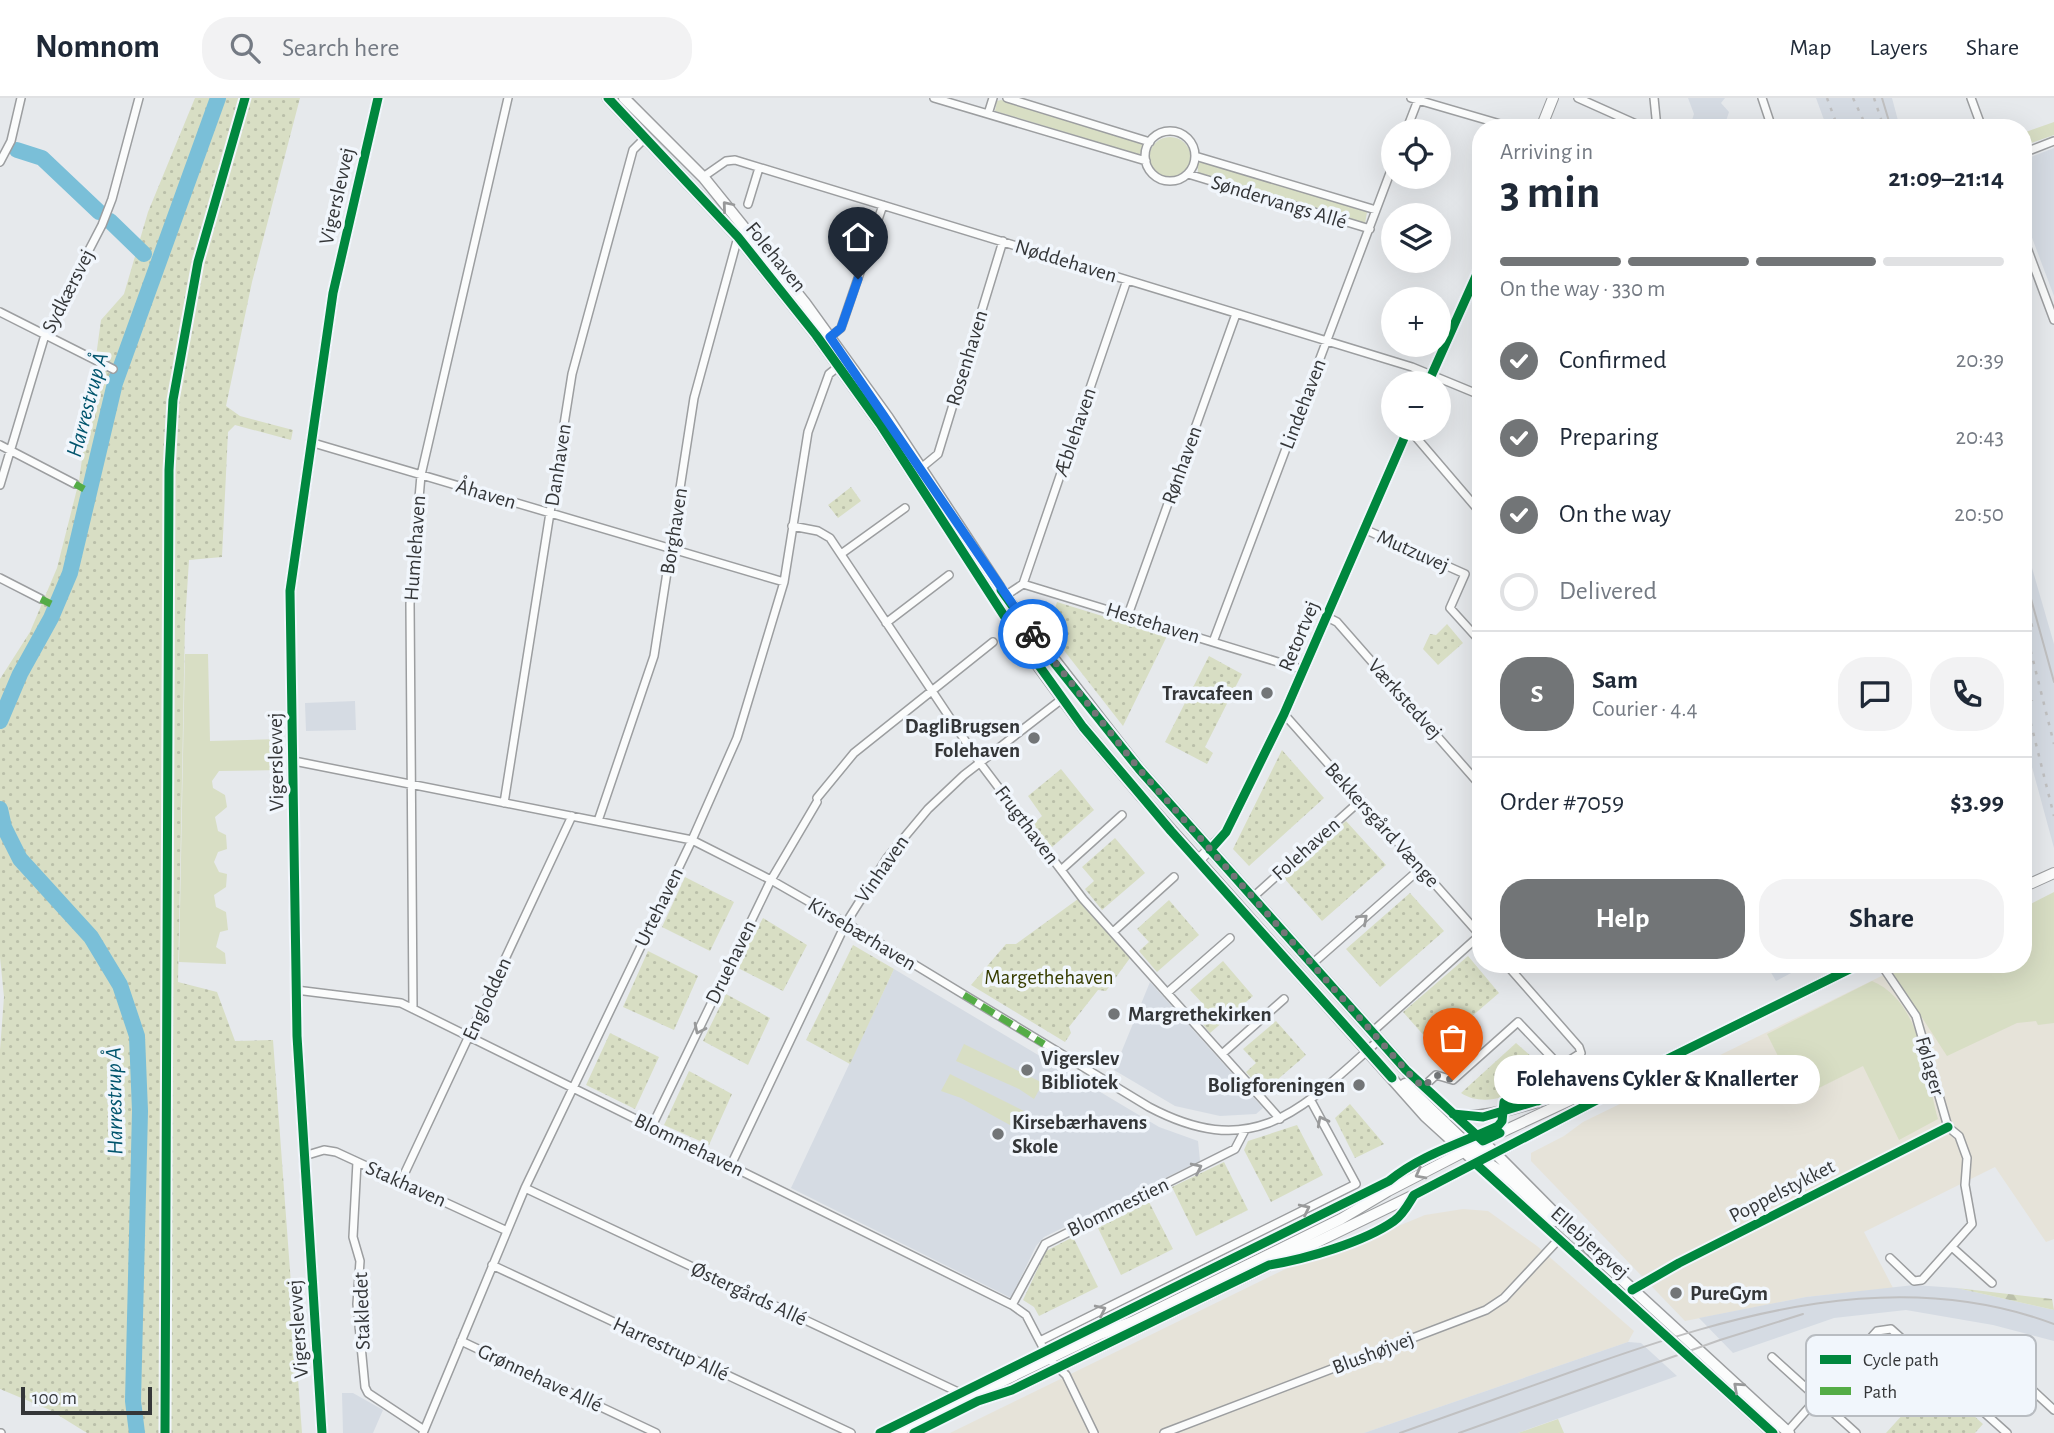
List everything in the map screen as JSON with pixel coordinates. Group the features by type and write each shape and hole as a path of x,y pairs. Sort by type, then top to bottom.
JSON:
{"main road":[{"name":"Folehaven","path":"608,98 738,237 839,366 1062,699 1111,761 1392,1078 1467,1149 1485,1159"},
{"name":"Folehaven","path":"624,98 703,177 830,337 922,468 1005,596 1096,717 1375,1036 1423,1087 1483,1141 1485,1159"},
{"path":"1453,1114 1483,1117 1553,1096 1578,1095"},
{"path":"1467,1149 1485,1159"},
{"name":"Ellebjergvej","path":"1485,1159 1559,1239 1772,1433"},
{"name":"Ellebjergvej","path":"1485,1159 1605,1264 1788,1432"}],"street":[{"path":"0,162 11,141 21,98"},
{"name":"Sydkærsvej","path":"0,485 45,335 108,208 139,98"},
{"name":"Vigerslevvej","path":"322,1433 296,990 290,591 333,293 378,98"},
{"name":"Humlehaven","path":"413,1009 410,604 421,475 508,98"},
{"path":"934,98 1146,161"},
{"path":"988,114 993,98"},
{"path":"1007,98 1150,142"},
{"path":"1545,119 1553,98"},
{"path":"1578,98 1625,119"},
{"path":"1654,98 1656,119"},
{"path":"1762,98 1769,119"},
{"path":"1971,98 1979,119"},
{"path":"1409,119 1415,99 1483,119"},
{"path":"1162,132 1178,133 1190,141 1195,156 1188,174 1175,181 1161,180 1149,169 1146,161 1150,142 1162,132"},
{"name":"Danhaven","path":"504,803 572,374 633,150 646,136"},
{"path":"2032,150 2054,141"},
{"name":"Søndervangs Allé","path":"1195,156 1376,210"},
{"name":"Nøddehaven","path":"703,177 730,160 1327,341 1408,371"},
{"path":"748,204 759,168"},
{"name":"Søndervangs Allé","path":"1188,174 1370,229"},
{"name":"Lindehaven","path":"1213,642 1384,189"},
{"path":"830,337 841,328 883,205"},
{"name":"Borghaven","path":"598,821 654,656 694,398 738,237"},
{"name":"Rosenhaven","path":"922,468 938,454 1003,241"},
{"path":"2032,261 2054,320"},
{"name":"Æblehaven","path":"1023,584 1127,280"},
{"path":"1434,371 1472,296"},
{"path":"0,312 113,369"},
{"name":"Rønhaven","path":"1128,615 1236,314"},
{"name":"Urtehaven","path":"424,1432 506,1230 692,840 737,738 784,582 808,432 828,374 839,366"},
{"name":"Nøddehaven","path":"1451,386 1472,392"},
{"name":"Retortvej","path":"1198,861 1226,832 1284,714 1403,441"},
{"path":"1418,441 1472,503"},
{"name":"Åhaven","path":"310,442 784,582"},
{"path":"0,445 75,484"},
{"path":"841,554 905,508"},
{"name":"Frugthaven","path":"792,526 825,534 980,763 1061,870 1280,1119"},
{"name":"Mutzuvej","path":"1364,529 1465,574 1450,608 1472,632"},
{"path":"886,623 949,575"},
{"path":"0,578 41,598"},
{"path":"1005,596 1023,584"},
{"name":"Hestehaven","path":"1023,584 1304,670"},
{"name":"Værkstedvej","path":"1327,617 1337,622 1472,776"},
{"name":"Druehaven","path":"652,1126 771,880 817,800 854,753 993,642"},
{"name":"Vinhaven","path":"731,1165 846,923 899,841 946,791 1062,699"},
{"name":"Bekkersgård Vænge","path":"1284,714 1472,926"},
{"name":"Kirsebærhaven","path":"294,761 692,840 771,880 846,923 1168,1117 1223,1133 1280,1119 1311,1101 1367,1050 1375,1036"},
{"name":"Folehaven","path":"1252,898 1361,800"},
{"path":"1061,870 1122,815"},
{"name":"Englodden","path":"401,1181 572,816"},
{"path":"1312,964 1421,868"},
{"path":"2032,883 2054,873"},
{"path":"1113,932 1174,877"},
{"path":"1167,993 1230,938"},
{"path":"1375,1036 1472,943"},
{"path":"1514,973 1579,1047 1581,1053 1559,1068"},
{"path":"895,1433 967,1402 1012,1390 1485,1159 1616,1090 1633,1076 1842,973"},
{"name":"Følager","path":"1887,973 1916,1016 1948,1127 1959,1136 1967,1158 1965,1185 1973,1217 1969,1230 1922,1280 1914,1281 1890,1258"},
{"name":"Blommehaven","path":"296,990 401,1003 469,1036 1012,1305 1026,1315 1049,1359"},
{"path":"1222,1054 1284,999"},
{"path":"1423,1087 1436,1075 1453,1080 1518,1022 1575,1082 1578,1095"},
{"path":"914,1433 1049,1359 1132,1322 1341,1219 1483,1141 1578,1095 1611,1081 1633,1076"},
{"path":"1040,1340 1356,1184 1311,1101"},
{"name":"Poppelstykket","path":"1632,1290 1679,1263 1948,1127"},
{"name":"Blommestien","path":"1012,1305 1045,1244 1235,1149 1245,1129"},
{"name":"Stakhaven","path":"304,1156 324,1150 357,1162 506,1230"},
{"name":"Stakledet","path":"357,1162 353,1237 360,1261 357,1304 365,1387 368,1393 424,1432"},
{"name":"Østergårds Allé","path":"525,1188 958,1392 967,1402"},
{"name":"Blushøjvej","path":"1164,1433 1486,1310 1504,1298 1559,1239"},
{"path":"1953,1248 1992,1283"},
{"name":"Harrestrup Allé","path":"492,1265 851,1433"},
{"path":"1873,1335 1877,1331 1891,1329 1898,1335"},
{"name":"Grønnehave Allé","path":"461,1341 656,1433"},
{"path":"1773,1357 1806,1387"},
{"path":"1049,1359 1066,1375 1094,1433"},
{"path":"2036,1393 2054,1410"},
{"path":"1788,1432 1806,1410"},
{"path":"1838,1416 1856,1433"},
{"path":"1989,1416 2007,1433"}],"shaded area":[{"path":"1688,98 1725,98 1721,103 1729,112 1727,119 1692,119 1694,114"},
{"path":"1816,98 1892,98 1898,119 1824,119"},
{"path":"2054,148 2054,296 2032,238 2032,157"},
{"path":"2032,568 2054,644 2054,848 2032,767"},
{"path":"355,701 356,730 306,731 305,703"},
{"path":"2054,894 2054,1239 2046,1242 1995,1167 1864,1232 1893,1288 1806,1297 1685,1321 1531,1161 1531,1153 1564,1136 1583,1122 1888,973 2032,973 2032,944"},
{"name":"Kirsebærhavens Skole","path":"894,969 1159,1127 1198,1141 1200,1161 1044,1237 1036,1246 1011,1298 791,1188"},
{"path":"1771,973 1791,973 1776,981"},
{"path":"1150,982 1263,1108 1256,1114 1220,1116 1175,1106 1114,1070"},
{"path":"1463,1209 1488,1211 1537,1246 1634,1331 1628,1342 1364,1433 950,1433 1310,1257 1352,1245 1425,1215"},
{"path":"1914,1285 1957,1288 2054,1310 2054,1341 1993,1325 1906,1310 1834,1318 1733,1353 1699,1318 1806,1297"},
{"path":"1628,1342 1641,1343 1677,1376 1518,1433 1364,1433"},
{"path":"342,1393 353,1393 383,1410 373,1433 343,1433"}],"green space":[{"path":"195,98 300,98 252,282 226,406 240,416 293,430 291,440 235,425 228,432 222,557 189,560 185,623 178,982 217,992 235,1041 273,1040 302,1433 87,1433 50,1410 0,1389 0,1050 4,997 0,957 0,679 30,632 57,568 79,481 101,320 124,294 148,212"},
{"path":"997,101 1143,144 1140,155 995,111"},
{"path":"2054,122 2054,135 2032,143 2032,130"},
{"path":"1170,137 1185,143 1191,158 1185,173 1170,179 1155,173 1149,158 1155,143"},
{"path":"1204,162 1367,212 1365,224 1198,173 1198,163"},
{"path":"851,487 861,501 838,518 828,505"},
{"path":"1057,602 1167,636 1123,726 1048,630"},
{"path":"1447,624 1463,643 1438,665 1423,649 1430,634 1436,635"},
{"path":"185,654 208,654 210,741 281,739 281,770 219,771 212,781 213,788 225,795 227,807 215,817 218,831 226,835 227,849 218,852 214,862 219,872 227,874 226,887 214,895 216,907 226,912 228,930 220,932 216,947 225,953 226,964 179,962"},
{"path":"1209,656 1242,674 1205,747 1213,753 1207,764 1165,742"},
{"path":"1282,750 1324,798 1249,866 1233,849"},
{"path":"1061,769 1094,810 1050,849 1032,825 1042,816 1028,796"},
{"path":"1346,821 1386,865 1322,921 1284,878"},
{"path":"1115,838 1145,873 1102,910 1085,889 1094,881 1082,867"},
{"path":"685,877 734,902 710,951 662,927"},
{"path":"2054,892 2054,1023 2017,1023 1947,1056 1893,973 2032,973 2032,903"},
{"path":"1410,893 1444,931 1380,987 1346,949"},
{"name":"Margethehaven","path":"1078,899 1130,958 1106,991 1098,990 1069,1027 1071,1033 1065,1042 971,985 1006,944 1016,944"},
{"path":"1169,900 1199,935 1157,972 1139,951 1149,942 1137,929"},
{"path":"763,918 807,945 783,991 736,967"},
{"path":"853,945 894,969 850,1064 806,1040"},
{"path":"648,951 698,976 674,1030 623,1007"},
{"path":"1468,956 1472,961 1472,973 1482,973 1499,993 1435,1048 1403,1012"},
{"path":"1223,961 1253,996 1210,1033 1193,1012 1203,1004 1190,990"},
{"path":"1872,981 1889,991 1902,1005 1911,1022 1925,1061 1938,1119 1899,1140 1863,1066 1799,1098 1767,1034"},
{"path":"726,994 770,1018 748,1065 703,1041"},
{"path":"1276,1021 1306,1055 1263,1092 1246,1072 1256,1063 1243,1049"},
{"path":"610,1033 659,1057 635,1109 586,1085"},
{"path":"1516,1043 1550,1073 1549,1082 1493,1099 1471,1098 1461,1093"},
{"path":"964,1044 1043,1083 1034,1099 1019,1089 956,1061"},
{"path":"689,1071 732,1094 709,1145 664,1125"},
{"path":"950,1074 1028,1113 1019,1130 961,1098 941,1091"},
{"path":"1350,1104 1384,1144 1355,1158 1335,1118"},
{"path":"1297,1125 1323,1175 1271,1202 1244,1150 1248,1141"},
{"path":"1224,1162 1248,1210 1196,1236 1172,1187"},
{"path":"1148,1200 1173,1249 1121,1275 1097,1226"},
{"path":"1073,1237 1098,1287 1039,1316 1034,1307 1023,1300 1046,1251"},
{"path":"1957,1288 2052,1299 2054,1310"},
{"path":"1901,1416 1974,1416 1983,1424 1975,1433 1886,1433"},
{"path":"1558,1419 1564,1433 1518,1433"}],"waterway":[{"name":"Harrestrup Å","path":"0,721 70,573 115,383 218,98"},
{"path":"17,150 42,158 99,212"},
{"path":"110,221 144,254"},
{"name":"Harrestrup Å","path":"0,809 4,827 20,859 91,937 120,985 137,1036 140,1111 133,1401 137,1433"}],"tram line":[{"path":"1882,98 1888,119"},
{"path":"2032,603 2054,682"},
{"path":"1400,1433 1585,1367 1699,1330 1817,1303 1876,1298 1936,1298 1995,1307 2054,1324"},
{"path":"1459,1433 1720,1340 1803,1314"}],"railway":[{"path":"1827,98 1835,119"},
{"path":"1853,98 1863,119"},
{"path":"1874,98 1881,119"},
{"path":"2032,656 2054,744"},
{"path":"2032,728 2054,816"}],"marked path":[{"path":"75,484 84,489"},
{"path":"41,599 51,604"},
{"path":"964,995 1044,1044"}],"cycle path":[{"path":"165,1433 169,470 173,400 198,262 245,98"},
{"path":"322,1433 297,1036 290,591 333,293 378,98"},
{"path":"608,98 738,237 816,335 880,424 1012,628 1083,727 1171,831 1392,1078"},
{"path":"1433,371 1472,285"},
{"path":"1210,850 1226,832 1284,714 1403,441"},
{"path":"1001,590 1044,650 1139,769 1406,1070 1483,1141 1500,1133"},
{"path":"1453,1114 1483,1117 1553,1096 1578,1095 1611,1081 1633,1076 1842,973"},
{"path":"914,1433 978,1401 1012,1390 1269,1265 1317,1254 1382,1229 1406,1209 1414,1195 1616,1090 1633,1076"},
{"path":"880,1433 1389,1181 1428,1157 1498,1126 1502,1121 1504,1102 1516,1099 1538,1101"},
{"path":"1632,1290 1679,1263 1948,1127"},
{"path":"1476,1164 1773,1433"}],"way so far":[{"path":"1033,634 1086,705 1139,769 1413,1078 1423,1087 1436,1075 1453,1080"}],"place":[{"name":"Travcafeen","path":"1267,693"},
{"name":"DagliBrugsen Folehaven","path":"1034,738"},
{"name":"Margrethekirken","path":"1114,1014"},
{"name":"Vigerslev Bibliotek","path":"1027,1070"},
{"name":"Folehavens Cykler & Knallerter","path":"1453,1080"},
{"name":"Boligforeningen","path":"1359,1085"},
{"name":"Kirsebærhavens Skole","path":"998,1134"},
{"name":"PureGym","path":"1676,1293"}],"route":[{"path":"858,279 841,328 830,337 888,418 1033,634"}]}
